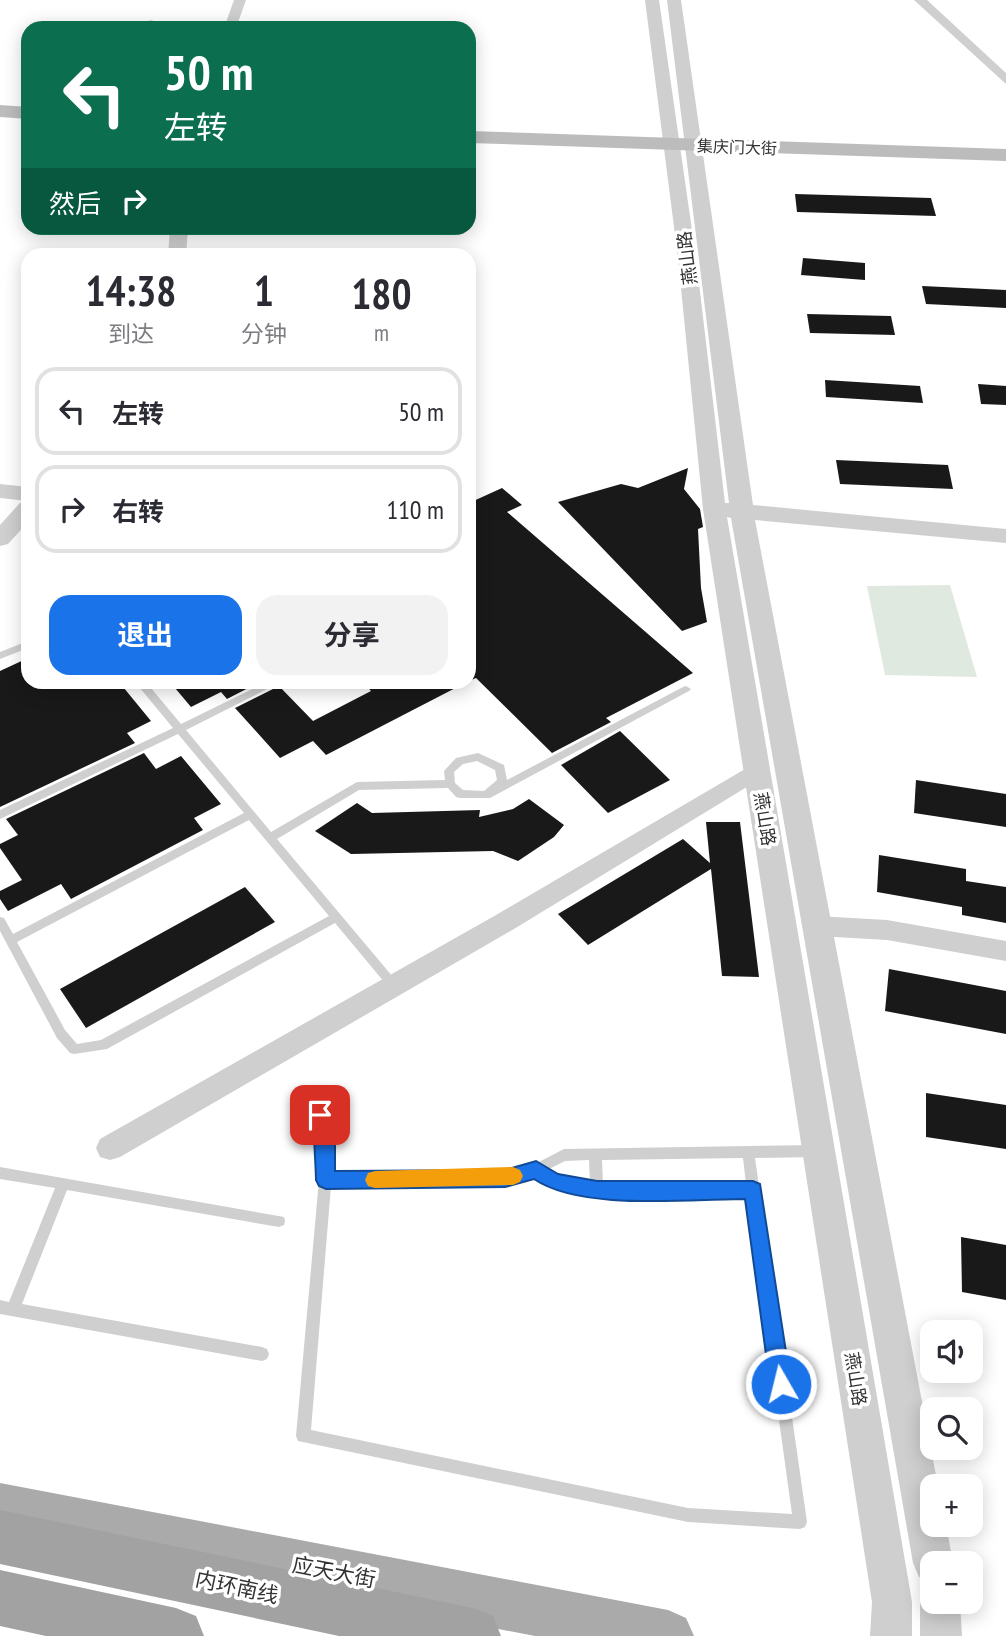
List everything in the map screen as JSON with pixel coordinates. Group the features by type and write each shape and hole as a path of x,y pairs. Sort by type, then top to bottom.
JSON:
{"highway":[{"name":"内环南线","path":"0,1537 473,1636"},
{"path":"0,1598 176,1636"}],"main road":[{"path":"0,111 21,112"},
{"name":"集庆门大街","path":"476,137 1006,145"},
{"name":"集庆门大街","path":"682,141 1006,155"},
{"name":"应天大街","path":"0,1508 668,1636"}],"street":[{"path":"233,21 240,0"},
{"name":"燕山路","path":"652,0 682,141"},
{"name":"燕山路","path":"674,0 682,141 757,770 892,1602 891,1636"},
{"path":"920,0 1006,80"},
{"path":"0,491 21,493"},
{"path":"728,511 1006,536"},
{"name":"燕山路","path":"728,511 817,926 931,1551"},
{"path":"0,539 21,516"},
{"path":"110,1148 394,986 757,770"},
{"path":"817,926 887,930 1006,951"},
{"path":"941,1614 942,1636"}],"lane":[{"path":"0,656 21,647"},
{"path":"146,689 394,986"},
{"path":"0,815 262,689"},
{"path":"493,792 502,781 500,768 478,757 454,765 448,778 460,794 468,797 493,792 686,689"},
{"path":"271,837 357,786 450,784"},
{"path":"12,940 251,814"},
{"path":"0,920 61,1034 74,1049 103,1045 336,917"},
{"path":"320,1115 326,1138 326,1180 303,1436 688,1515 800,1522 748,1152"},
{"path":"326,1180 505,1178 536,1170 564,1155 818,1151"},
{"path":"595,1155 597,1190"},
{"path":"536,1170 554,1182 597,1190 753,1190"},
{"path":"0,1173 279,1221"},
{"path":"63,1184 6,1309 262,1354"}],"shaded area":[{"path":"950,585 977,677 885,675 867,586"}],"building":[{"path":"795,194 931,198 936,216 797,212"},
{"path":"803,258 865,263 865,280 801,275"},
{"path":"922,286 1006,290 1006,308 926,304"},
{"path":"807,314 891,316 895,335 810,333"},
{"path":"825,380 920,386 923,403 826,397"},
{"path":"978,384 1006,386 1006,405 981,404"},
{"path":"836,460 948,465 953,489 840,484"},
{"path":"688,468 684,489 700,509 703,527 698,529 701,588 707,622 682,631 558,502 621,484 638,488"},
{"path":"502,488 522,505 507,512 693,673 606,718 611,722 552,753 476,678 476,500"},
{"path":"21,661 21,689 125,689 151,721 127,733 135,743 0,807 0,671"},
{"path":"176,689 246,689 227,699 221,692 191,707"},
{"path":"273,689 282,689 313,721 371,691 369,689 453,689 326,755 313,741 280,758 235,708"},
{"path":"620,731 670,780 608,813 561,765"},
{"path":"144,753 156,769 181,756 221,804 194,818 203,830 71,899 61,884 8,911 0,899 0,891 22,880 0,848 0,844 18,835 6,819"},
{"path":"916,780 1006,794 1006,827 914,813"},
{"path":"529,799 564,825 554,837 518,861 493,851 351,854 315,831 357,803 372,813 480,810 479,817 513,809"},
{"path":"706,822 740,822 759,977 722,976 711,869 588,945 558,914 683,839 710,863"},
{"path":"879,855 966,869 966,881 1006,887 1006,923 962,915 962,907 877,892"},
{"path":"245,887 275,922 86,1028 60,989"},
{"path":"889,969 1006,991 1006,1034 885,1011"},
{"path":"926,1093 1006,1105 1006,1149 926,1137"},
{"path":"961,1237 1006,1245 1006,1300 962,1292"}],"slow traffic":[{"path":"375,1180 513,1176"}],"route":[{"path":"320,1115 326,1138 326,1180 505,1178 536,1170 554,1182 597,1190 753,1190 781,1384"}]}
